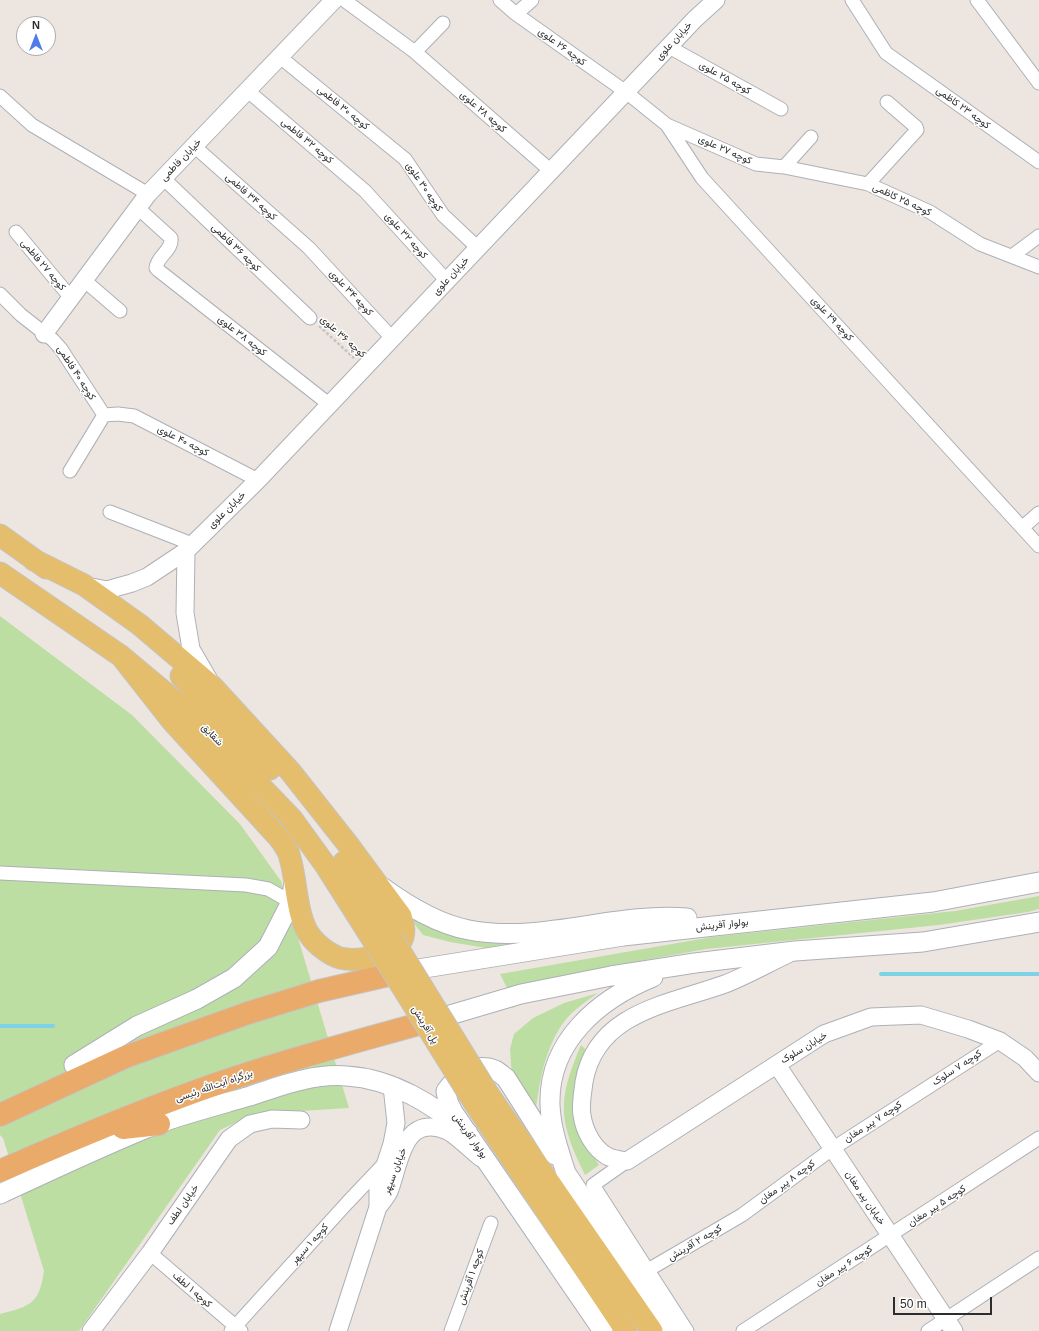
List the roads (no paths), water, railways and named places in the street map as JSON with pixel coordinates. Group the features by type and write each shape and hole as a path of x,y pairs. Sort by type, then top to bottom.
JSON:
{"highway":[{"path":"0,1115 125,1057 248,1013 319,991 406,971"},
{"name":"بزرگراه آیت‌الله رئیسی","path":"0,1171 92,1131 221,1082 297,1058 433,1020"},
{"path":"34,1099 74,1065"},
{"path":"92,1131 159,1124"}],"main road":[{"name":"شقایق","path":"0,535 117,622 186,681 295,796 306,808 354,877 384,941"},
{"name":"شقایق","path":"34,560 84,585 140,625 213,687 290,771 401,916 404,927 402,939 392,949 373,957 357,960 339,958 326,951 310,937 302,919 290,856 280,839 172,721 121,656"},
{"name":"شقایق","path":"0,573 121,656 193,716 292,819 384,941"},
{"path":"74,1065 136,1026 197,1000 234,978 268,947 291,902 295,877"},
{"path":"376,882 400,900 437,920 469,930 510,934 546,932 610,921 638,919 681,918 741,923"},
{"name":"بولوار آفرینش","path":"406,971 623,936 933,902 1039,882"},
{"path":"433,1020 521,994 611,976 695,963 795,951 923,942 1039,922"},
{"name":"پل آفرینش","path":"384,941 482,1099"},
{"path":"672,1331 566,1173 557,1145 550,1105 556,1066 578,1026 601,1005 629,987 695,963"},
{"name":"بولوار آفرینش","path":"566,1173 506,1078 496,1070 484,1068 467,1072 452,1082 446,1091 448,1102 603,1331"},
{"path":"0,1194 75,1159 159,1124 298,1081 324,1077 346,1076 392,1086 423,1100 468,1133"},
{"path":"482,1099 626,1331"},
{"path":"482,1099 652,1331"}],"street":[{"name":"خیابان فاطمی","path":"44,334 85,281 148,194 334,0"},
{"name":"کوچه ۲۸ علوی","path":"344,0 416,52 551,171"},
{"name":"کوچه ۲۶ علوی","path":"500,0 516,14 626,92"},
{"path":"516,14 532,0"},
{"name":"خیابان علوی","path":"84,585 107,590 132,583 147,577 189,548 258,480 626,92 716,0"},
{"name":"کوچه ۲۳ کاظمی","path":"852,0 886,53 1039,162"},
{"path":"977,0 1039,83"},
{"path":"416,52 444,23"},
{"name":"کوچه ۲۵ علوی","path":"669,47 781,109"},
{"name":"کوچه ۳۰ فاطمی","path":"280,58 406,159"},
{"name":"کوچه ۳۲ فاطمی","path":"248,91 365,191"},
{"name":"کوچه ۲۹ علوی","path":"626,92 667,125 702,178 1039,546"},
{"path":"0,96 32,125 148,194"},
{"path":"868,184 917,130 916,127 887,102"},
{"name":"کوچه ۲۷ علوی","path":"667,125 756,164 784,167"},
{"path":"784,167 811,138"},
{"name":"کوچه ۳۴ فاطمی","path":"194,146 309,248"},
{"name":"کوچه ۳۰ علوی","path":"406,159 443,215 478,248"},
{"name":"کوچه ۲۵ کاظمی","path":"784,167 868,184 930,212 980,244 1039,267"},
{"name":"کوچه ۳۶ فاطمی","path":"163,178 310,318"},
{"name":"کوچه ۳۲ علوی","path":"365,191 447,281"},
{"name":"کوچه ۳۸ علوی","path":"138,208 171,238 171,245 156,264 156,268 330,405"},
{"name":"کوچه ۲۷ فاطمی","path":"16,232 71,298"},
{"path":"1012,256 1039,236"},
{"name":"کوچه ۳۴ علوی","path":"309,248 392,338"},
{"path":"85,281 120,311"},
{"name":"کوچه ۴۰ فاطمی","path":"0,294 21,315 62,349 104,415"},
{"name":"کوچه ۴۰ علوی","path":"104,415 118,414 134,416 258,480"},
{"path":"70,470 104,415"},
{"path":"110,512 189,548 185,613 191,649 213,687"},
{"path":"1023,527 1039,513"},
{"path":"0,873 246,884 268,889 291,902"},
{"path":"627,1161 607,1156 596,1146 586,1130 582,1114 583,1091 590,1062 610,1032 628,1018 651,1008 727,983 795,951"},
{"name":"خیابان سلوک","path":"627,1161 824,1034 871,1017 921,1015 1000,1041 1025,1058 1039,1073"},
{"name":"کوچه ۷ سلوک","path":"914,1096 1000,1041"},
{"name":"خیابان پیر مغان","path":"778,1065 950,1325"},
{"name":"خیابان سپهر","path":"338,1331 378,1207 378,1187 392,1144 396,1123 392,1086"},
{"name":"کوچه ۷ پیر مغان","path":"832,1148 914,1096"},
{"name":"خیابان لطف","path":"91,1331 150,1253 229,1139 250,1124 272,1119 301,1120"},
{"name":"خیابان سپهر","path":"378,1207 390,1191 399,1159 409,1135 424,1127 446,1130 492,1167"},
{"name":"کوچه ۵ پیر مغان","path":"891,1236 1039,1138"},
{"name":"کوچه ۸ پیر مغان","path":"742,1215 832,1148"},
{"path":"627,1161 594,1185 687,1331"},
{"name":"کوچه ۱ سپهر","path":"236,1329 386,1163"},
{"name":"کوچه ۲ آفرینش","path":"648,1270 742,1215"},
{"name":"کوچه ۱ آفرینش","path":"452,1331 491,1223"},
{"name":"کوچه ۶ پیر مغان","path":"743,1331 891,1236"},
{"name":"کوچه ۱ لطف","path":"150,1253 236,1329"},
{"path":"928,1331 950,1325 1039,1258"}],"waterway":[{"path":"881,974 1039,974"},
{"path":"0,1026 53,1026"}]}
